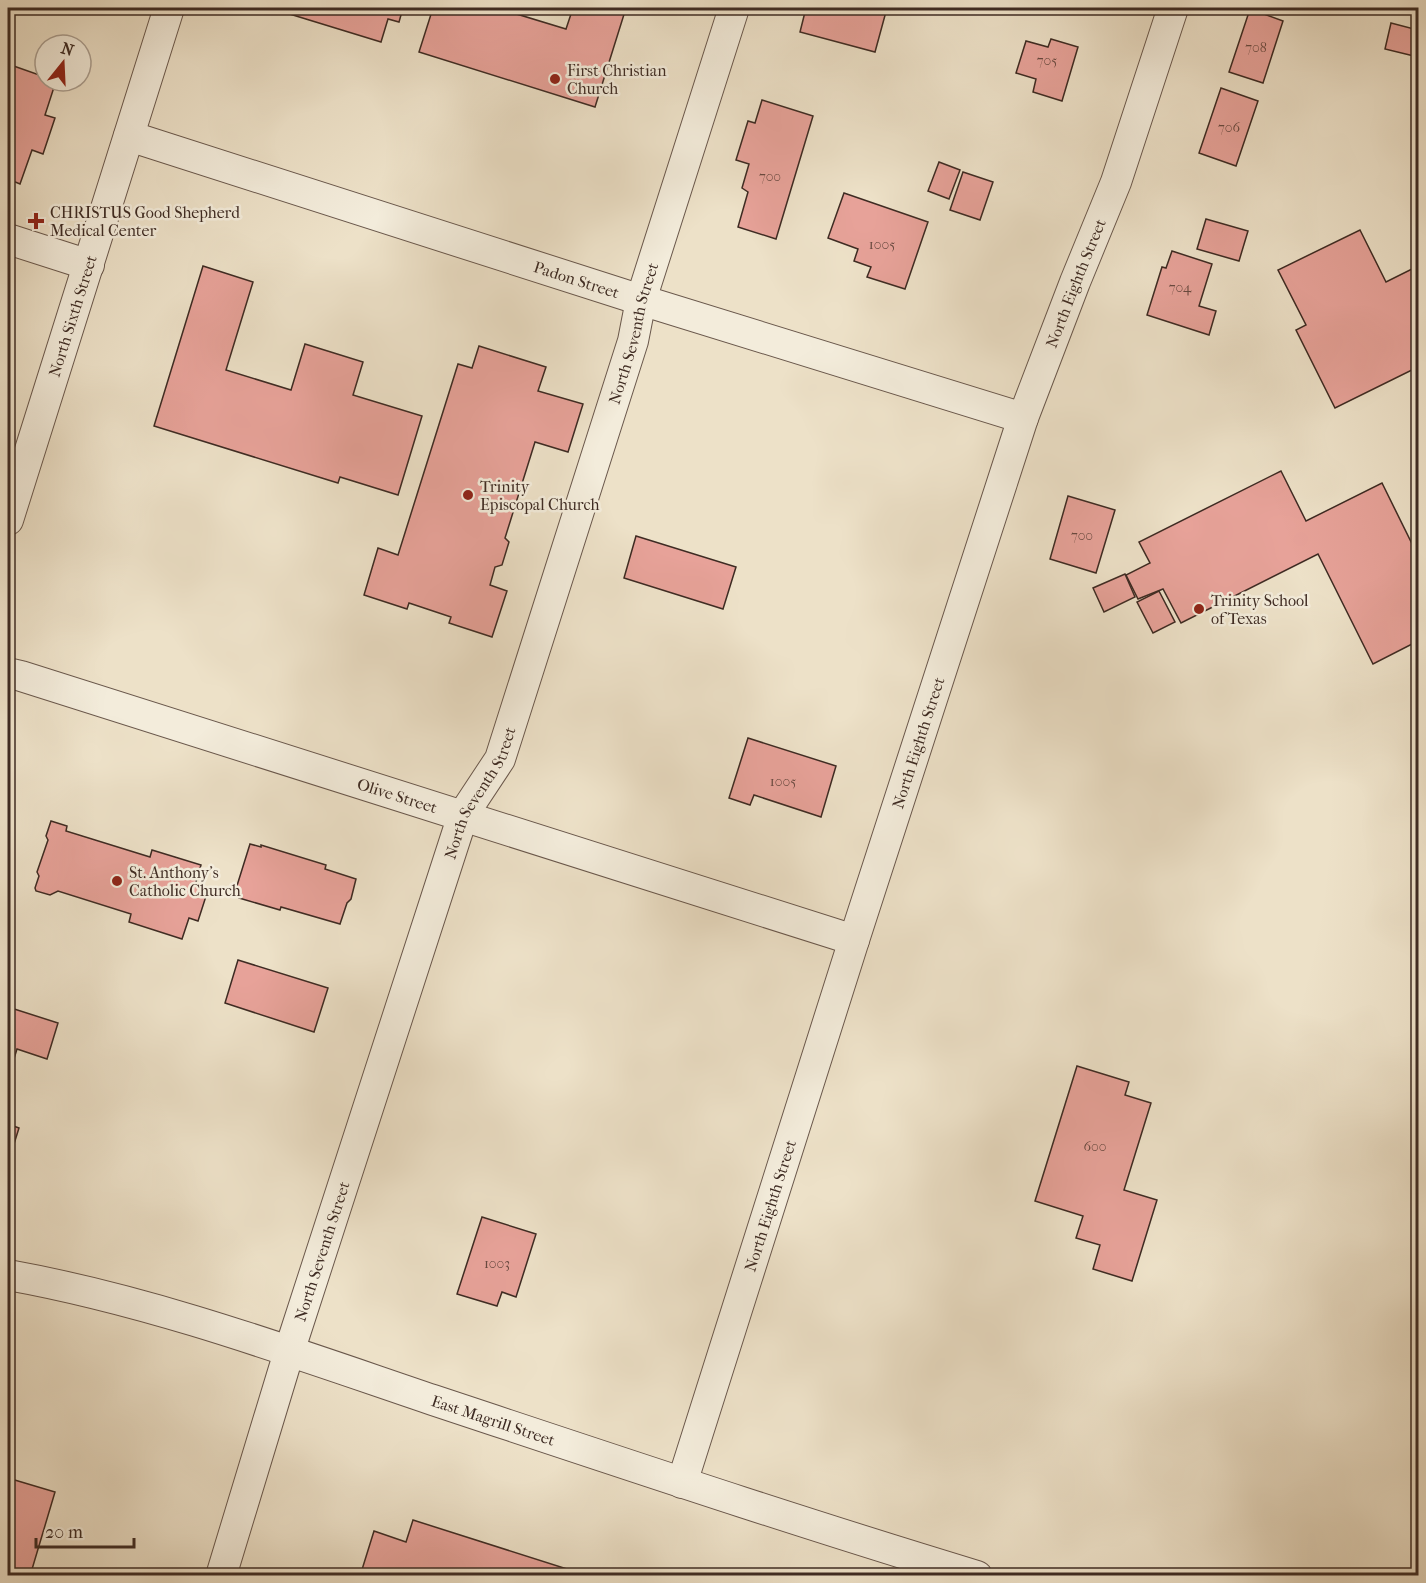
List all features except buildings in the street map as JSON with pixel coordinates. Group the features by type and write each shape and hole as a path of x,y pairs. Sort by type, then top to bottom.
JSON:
{"street":[{"name":"North Sixth Street","path":"8,520 169,8"},
{"name":"North Seventh Street","path":"221,1575 290,1352 463,815 500,759 633,341 641,300 734,8"},
{"name":"North Eighth Street","path":"682,1483 1023,418 1116,182 1173,8"},
{"name":"Padon Street","path":"129,136 641,300 1023,418"},
{"path":"8,239 89,265"},
{"name":"Olive Street","path":"8,673 33,679 854,940"},
{"name":"East Magrill Street","path":"8,1275 46,1282 136,1305 290,1352 682,1483 858,1540 977,1575"}],"place":[{"name":"First Christian Church","path":"555,79"},
{"name":"CHRISTUS Good Shepherd Medical Center","path":"36,221"},
{"name":"Trinity Episcopal Church","path":"468,495"},
{"name":"Trinity School of Texas","path":"1199,609"},
{"name":"St. Anthony's Catholic Church","path":"117,881"}]}
